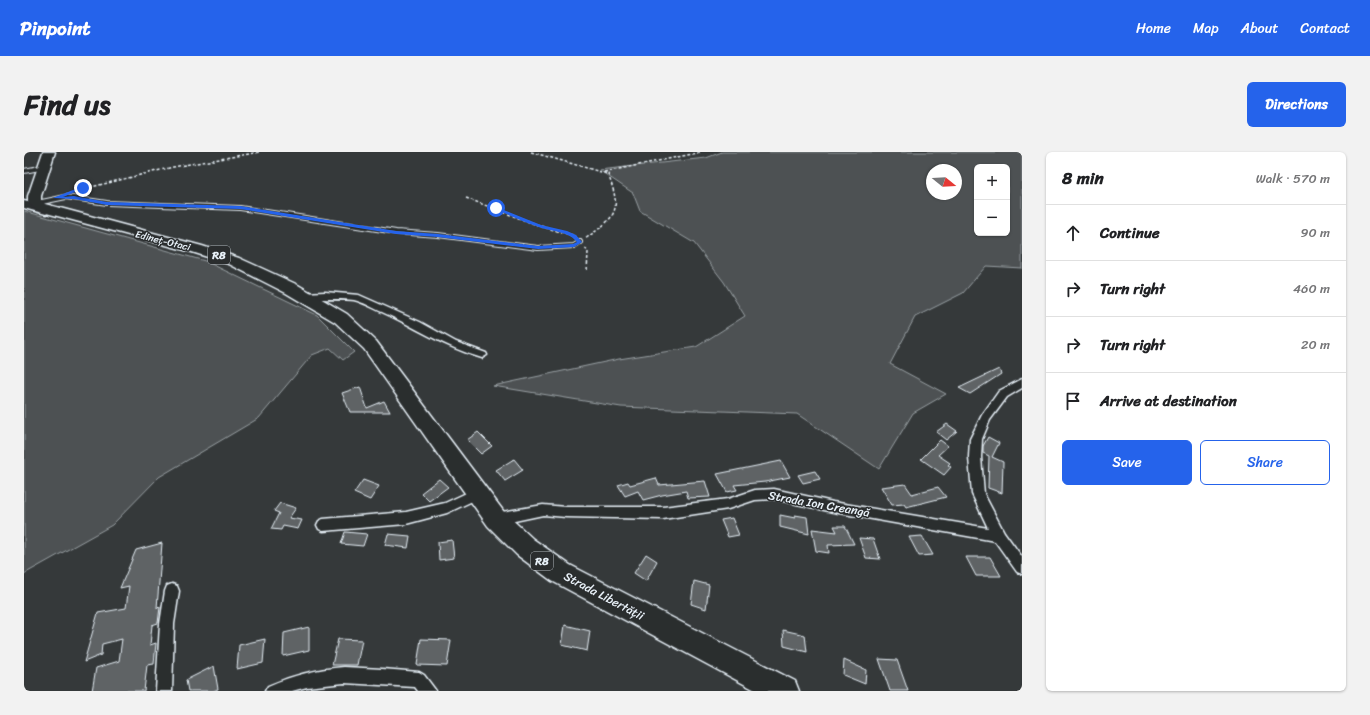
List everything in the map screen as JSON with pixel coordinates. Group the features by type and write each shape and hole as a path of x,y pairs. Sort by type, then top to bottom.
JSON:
{"highway":[{"path":"37,200 49,152"},
{"name":"Edineț-Otaci","path":"37,200 220,255 246,266 304,296 341,318 360,333 370,345"},
{"name":"Strada Libertății","path":"370,345 496,519 520,544 561,573 785,691"}],"street":[{"path":"304,296 326,294 356,297 417,324 453,344 482,355"},
{"path":"1022,383 1003,394 986,418 976,439 975,457 978,494 999,536 1022,568"},
{"path":"323,525 406,518 447,508 477,492"},
{"name":"Strada Ion Creangă","path":"496,519 543,510 566,512 662,513 728,504 755,494 774,494 833,507 999,536"},
{"path":"164,691 167,624 172,591"},
{"path":"273,691 305,679 378,675 419,680 428,691"}],"lane":[{"path":"24,171 45,166"},
{"path":"37,200 74,198 107,203 240,208 396,232 438,235 538,248 574,246 580,242"}],"path":[{"path":"37,200 140,174 260,152"},
{"path":"531,152 604,172 702,152"},
{"path":"466,198 540,226 565,232 575,236 580,242 603,225 616,205 616,196 609,178 604,172"},
{"path":"574,246 583,247 588,250 587,272"}],"shaded area":[{"path":"722,152 1022,152 1022,268 986,266 963,293 915,317 890,364 946,394 913,413 879,469 797,414 621,407 493,386 619,359 696,347 745,316 724,282 694,243 640,211 633,193 599,170 706,158"},
{"path":"24,211 205,261 317,315 354,352 343,360 330,348 312,355 259,418 159,477 112,525 24,574"}],"building":[{"path":"999,369 1001,374 970,394 959,388"},
{"path":"360,387 367,408 384,401 390,412 350,412 342,393"},
{"path":"947,424 957,431 946,440 936,432"},
{"path":"478,432 492,446 481,454 467,440"},
{"path":"988,437 999,443 992,457 1003,462 1002,493 988,488 989,456 983,453 983,446"},
{"path":"940,440 948,446 938,455 950,463 948,465 951,467 944,475 921,459"},
{"path":"514,459 523,470 505,481 496,470"},
{"path":"781,461 790,477 765,482 734,485 737,490 727,492 717,474"},
{"path":"815,471 820,479 803,483 798,475"},
{"path":"656,478 659,485 705,481 710,497 688,498 686,491 643,500 638,491 625,496 618,485 628,482 630,485"},
{"path":"439,479 448,487 429,501 421,493"},
{"path":"363,480 379,486 370,500 354,493"},
{"path":"905,484 912,494 938,487 946,497 906,507 904,504 892,505 881,487"},
{"path":"280,503 296,508 289,518 302,520 298,529 283,526 281,530 271,529 279,513 274,511"},
{"path":"780,515 795,518 795,515 807,517 809,534 780,527"},
{"path":"732,518 739,535 728,537 721,520"},
{"path":"834,526 845,526 854,544 828,545 829,553 816,551 812,529 837,532"},
{"path":"345,532 367,534 363,546 341,544"},
{"path":"388,534 410,536 408,548 385,545"},
{"path":"922,536 933,555 919,556 909,537"},
{"path":"859,538 873,539 880,559 866,558"},
{"path":"452,540 454,558 439,560 438,542"},
{"path":"162,543 157,608 160,607 158,623 152,625 150,645 156,643 154,664 147,665 144,691 92,691 96,668 119,661 122,639 102,644 101,655 84,662 98,613 126,608 129,586 120,588 136,550"},
{"path":"646,554 657,561 646,581 634,573"},
{"path":"966,557 990,557 1001,576 976,576"},
{"path":"694,581 709,585 706,609 691,604"},
{"path":"565,625 590,631 587,651 562,645"},
{"path":"309,627 309,650 283,656 284,633"},
{"path":"783,630 805,635 807,652 784,646"},
{"path":"265,639 263,663 237,669 239,645"},
{"path":"338,639 362,640 357,665 332,665"},
{"path":"421,639 451,640 447,666 417,665"},
{"path":"879,659 897,660 908,691 890,691"},
{"path":"844,660 866,670 865,684 843,675"},
{"path":"214,666 218,689 213,691 188,691 186,680"}],"route":[{"path":"83,188 55,198 66,197 99,203 240,208 396,232 438,235 538,248 574,246 580,242 575,236 540,226 496,208"}]}
